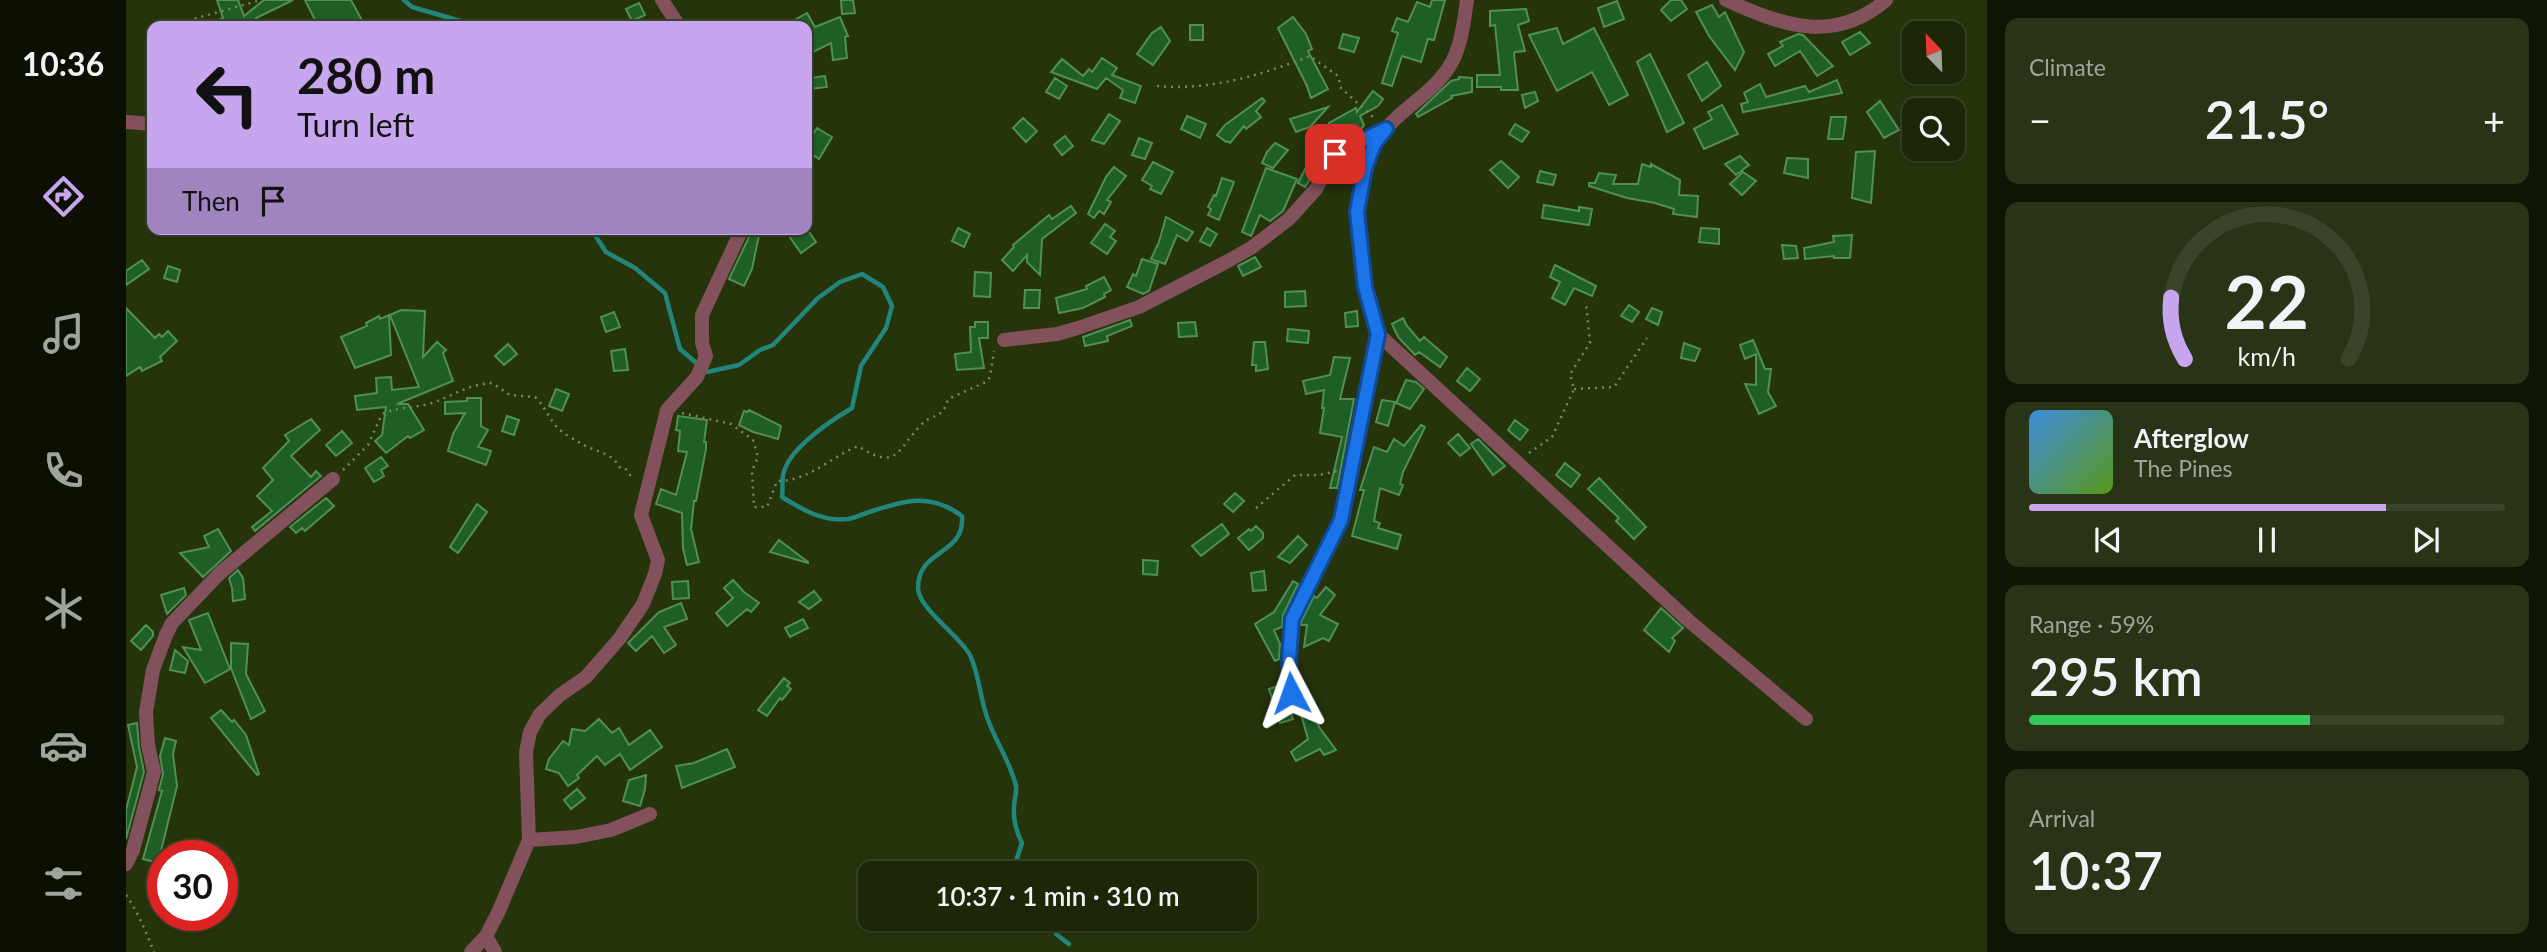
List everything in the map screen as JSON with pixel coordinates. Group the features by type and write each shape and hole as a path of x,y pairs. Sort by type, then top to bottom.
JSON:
{"street":[{"path":"662,0 676,21"},
{"path":"1291,693 1289,659 1292,619 1341,520 1378,334 1365,287 1357,212 1365,168 1374,144 1386,129 1450,67 1460,38 1467,0"},
{"path":"1726,0 1788,24 1811,28 1836,25 1865,15 1886,0"},
{"path":"126,122 147,124"},
{"path":"1004,340 1057,334 1089,324 1147,303 1228,261 1289,219 1316,189 1335,154 1386,129"},
{"path":"471,952 486,936 498,913 529,840 526,752 530,732 540,714 566,689 586,677 620,638 643,604 655,574 658,561 641,514 667,410 696,377 706,356 702,343 702,315 739,235"},
{"path":"1378,334 1689,621 1805,719"},
{"path":"126,864 133,850 154,772 148,745 146,702 153,670 166,635 178,617 220,573 333,479"},
{"path":"529,840 576,837 611,830 650,814"},
{"path":"486,936 495,952"}],"path":[{"path":"189,21 261,0"},
{"path":"1157,86 1212,85 1277,69 1310,56 1338,76 1341,88 1386,129"},
{"path":"1518,461 1552,437 1574,389 1570,374 1590,343 1586,302"},
{"path":"1574,389 1614,387 1647,338"},
{"path":"667,410 731,424 753,440 758,457 752,471 754,507 767,507 777,481 802,477 858,446 879,458 891,457 903,450 922,423 939,416 948,399 986,382 990,377 995,343 1004,340"},
{"path":"333,479 369,445 382,414 394,408 433,403 471,386 492,383 510,395 535,397 543,404 556,426 565,433 616,459 619,467 625,468 630,475 635,476 640,472"},
{"path":"1256,508 1296,475 1318,475 1352,468"},
{"path":"126,895 139,914 141,927 154,952"}],"building":[{"path":"217,0 238,0 244,16 264,0 293,0 256,18 258,21 217,21 223,18"},
{"path":"305,0 351,0 362,21 316,21"},
{"path":"841,0 853,0 855,13 842,14"},
{"path":"1432,0 1445,0 1434,40 1428,39 1421,62 1402,56 1392,86 1382,83 1398,33 1392,31 1397,18 1408,22 1417,2 1430,7"},
{"path":"1671,0 1681,0 1687,9 1671,21 1661,10"},
{"path":"1617,1 1624,19 1604,27 1598,8"},
{"path":"639,3 645,15 632,21 626,9"},
{"path":"1712,5 1719,17 1725,12 1744,52 1735,70 1709,36 1696,12"},
{"path":"1526,9 1529,21 1518,25 1525,51 1514,54 1518,90 1477,87 1477,75 1500,75 1495,25 1490,26 1490,11"},
{"path":"807,13 812,21 793,21"},
{"path":"840,17 848,36 845,37 847,58 833,60 831,43 812,52 812,22 815,27"},
{"path":"1293,17 1306,34 1312,49 1308,51 1328,89 1311,98 1278,28"},
{"path":"1190,25 1203,25 1203,40 1190,40"},
{"path":"1161,27 1170,41 1153,65 1137,54 1152,33"},
{"path":"1557,28 1563,44 1594,28 1628,95 1609,105 1592,72 1557,91 1529,35"},
{"path":"1860,32 1870,43 1850,55 1842,42"},
{"path":"1343,34 1359,38 1354,52 1339,48"},
{"path":"1798,34 1803,35 1833,66 1817,76 1800,51 1775,66 1768,54 1783,46 1780,42"},
{"path":"1650,54 1684,123 1667,132 1637,62"},
{"path":"1102,58 1117,68 1112,75 1141,86 1135,103 1120,98 1123,90 1106,78 1097,89 1051,72 1062,59 1083,76 1089,69 1092,72"},
{"path":"1707,62 1721,86 1702,101 1688,75"},
{"path":"825,76 827,87 812,89 812,78"},
{"path":"1459,77 1472,78 1472,92 1451,96 1452,98 1418,117 1416,114 1451,81"},
{"path":"1055,78 1067,86 1059,99 1046,92"},
{"path":"1837,80 1842,93 1743,112 1741,104 1748,102 1744,93 1760,84 1766,97 1805,86 1809,92"},
{"path":"1373,91 1383,99 1378,106 1360,116 1364,125 1361,129 1344,135 1321,138 1329,123 1356,108 1357,112"},
{"path":"1535,92 1538,101 1525,108 1522,95"},
{"path":"1262,98 1265,101 1256,111 1261,117 1246,129 1244,126 1230,143 1217,135 1225,125"},
{"path":"1880,101 1899,130 1884,138 1867,112"},
{"path":"1722,105 1738,134 1704,149 1694,129 1712,119 1708,112"},
{"path":"1328,107 1310,127 1296,132 1290,119"},
{"path":"1109,114 1120,121 1104,144 1092,140"},
{"path":"1187,116 1206,124 1200,138 1181,129"},
{"path":"1831,117 1846,117 1843,139 1828,139"},
{"path":"1023,118 1037,131 1026,142 1013,128"},
{"path":"1515,124 1529,132 1522,142 1509,134"},
{"path":"817,128 832,137 819,159 812,154 812,136"},
{"path":"1065,136 1073,146 1062,155 1054,145"},
{"path":"1139,138 1152,143 1145,159 1132,155"},
{"path":"1275,143 1288,150 1273,168 1262,163"},
{"path":"1875,151 1871,203 1852,198 1856,152"},
{"path":"1740,156 1749,165 1736,175 1725,164"},
{"path":"1787,158 1808,159 1808,178 1784,173"},
{"path":"1501,161 1519,177 1508,188 1490,170"},
{"path":"1153,162 1173,172 1161,194 1150,189 1152,186 1142,180"},
{"path":"1308,163 1316,170 1305,187 1298,183"},
{"path":"1642,164 1651,167 1651,164 1680,180 1679,195 1698,196 1697,217 1673,214 1674,209 1589,186 1589,183 1595,183 1599,173 1616,175 1613,184 1638,184"},
{"path":"1114,167 1126,176 1107,200 1111,202 1104,214 1099,211 1094,218 1088,214 1106,177"},
{"path":"1266,168 1297,179 1283,211 1270,221 1260,215 1251,236 1242,232"},
{"path":"1540,171 1556,175 1553,185 1537,182"},
{"path":"1743,172 1756,181 1742,195 1730,184"},
{"path":"1222,178 1234,182 1219,220 1208,215 1211,209 1208,207 1214,195 1216,196"},
{"path":"1544,205 1579,211 1579,207 1592,209 1589,225 1542,218"},
{"path":"1071,206 1076,213 1042,239 1040,275 1027,262 1027,255 1013,271 1002,260 1013,245 1049,215 1052,219"},
{"path":"1166,217 1193,232 1187,241 1177,235 1165,264 1151,259"},
{"path":"1105,224 1115,231 1110,237 1116,241 1107,254 1091,243"},
{"path":"958,228 970,234 964,247 952,241"},
{"path":"1207,228 1217,234 1210,246 1200,241"},
{"path":"1701,228 1719,229 1719,244 1699,242"},
{"path":"750,235 759,235 752,269 744,286 729,279"},
{"path":"811,235 816,242 801,253 789,236"},
{"path":"1852,235 1850,258 1834,256 1805,259 1804,248 1834,242 1833,236"},
{"path":"1782,245 1796,246 1798,258 1784,259"},
{"path":"1255,257 1261,267 1243,276 1238,266"},
{"path":"1142,259 1158,264 1149,291 1143,294 1127,287 1133,274 1136,276"},
{"path":"142,260 149,269 126,285 126,271"},
{"path":"1555,265 1596,286 1592,296 1574,288 1565,305 1552,298 1560,282 1550,277"},
{"path":"168,266 180,270 177,282 164,278"},
{"path":"975,272 991,273 990,297 974,296"},
{"path":"1104,277 1111,290 1104,294 1105,297 1083,308 1059,313 1056,298 1087,289 1086,286"},
{"path":"1025,290 1040,290 1039,308 1024,308"},
{"path":"1305,291 1306,306 1285,307 1285,292"},
{"path":"1629,305 1639,312 1632,322 1621,316"},
{"path":"126,308 155,338 159,334 162,337 168,331 177,341 160,357 162,361 142,371 140,367 126,376"},
{"path":"1652,308 1662,312 1658,325 1646,319"},
{"path":"401,310 425,311 423,357 437,342 446,350 443,353 453,381 397,404 408,404 424,430 410,438 408,436 386,453 375,441 382,435 386,407 357,410 355,396 377,393 376,378 391,377 392,390 419,387 390,315"},
{"path":"1357,311 1358,326 1346,327 1345,313"},
{"path":"614,312 620,327 606,332 601,317"},
{"path":"389,315 391,355 355,368 341,337 367,326 366,323 379,316 380,319"},
{"path":"1403,318 1420,341 1424,337 1447,357 1440,367 1419,352 1415,355 1398,337 1392,324"},
{"path":"1130,320 1132,326 1107,336 1108,341 1085,346 1083,337"},
{"path":"975,322 988,322 988,338 979,338 984,368 957,370 955,354 971,352 970,327 975,327"},
{"path":"1195,322 1197,336 1179,337 1178,323"},
{"path":"1288,329 1309,331 1308,343 1287,341"},
{"path":"1753,340 1765,369 1771,369 1768,392 1776,406 1759,414 1745,384 1756,385 1756,354 1745,359 1740,345"},
{"path":"1254,342 1265,342 1268,369 1256,371 1256,365 1252,365"},
{"path":"1684,343 1700,349 1695,361 1681,358"},
{"path":"508,344 517,354 504,365 495,356"},
{"path":"625,349 628,370 614,371 611,351"},
{"path":"1334,357 1350,358 1340,399 1354,399 1337,488 1330,488 1342,437 1320,433 1324,390 1306,394 1303,381 1330,375"},
{"path":"1467,368 1480,379 1470,391 1457,381"},
{"path":"1406,380 1416,382 1424,389 1410,409 1396,403"},
{"path":"556,389 569,394 562,411 549,406"},
{"path":"467,398 481,398 481,426 488,430 478,447 491,451 486,465 448,451 453,434 465,413 445,414 445,402 467,401"},
{"path":"1382,400 1395,402 1388,426 1376,422"},
{"path":"749,410 781,426 778,439 739,425 744,411"},
{"path":"507,416 519,420 514,435 502,431"},
{"path":"678,416 707,420 704,442 706,449 694,501 691,529 699,562 687,565 683,548 682,513 656,504 661,489 676,495 687,452 678,451"},
{"path":"311,419 320,430 291,456 311,477 316,471 321,476 255,531 252,527 272,511 257,496 273,480 263,468 289,441 285,435"},
{"path":"1515,420 1528,430 1520,440 1508,430"},
{"path":"1421,425 1425,427 1403,472 1400,484 1403,485 1399,495 1380,488 1374,521 1380,523 1378,528 1401,535 1397,549 1352,536 1364,490 1360,490 1374,447 1387,452 1394,439 1404,446"},
{"path":"342,431 352,443 336,456 326,445"},
{"path":"1458,434 1470,448 1460,456 1448,443"},
{"path":"1478,439 1505,466 1493,475 1471,444"},
{"path":"381,457 388,466 381,470 384,476 374,482 365,468"},
{"path":"1565,463 1580,475 1571,487 1556,475"},
{"path":"1599,478 1646,527 1634,539 1616,521 1619,518 1588,489"},
{"path":"1235,493 1244,501 1233,512 1224,504"},
{"path":"326,498 334,506 305,531 302,528 296,533 290,527"},
{"path":"477,504 487,512 458,553 450,547"},
{"path":"1222,524 1229,534 1201,556 1192,546"},
{"path":"1256,526 1263,533 1263,538 1249,550 1238,538"},
{"path":"218,529 231,551 203,577 180,553 209,547 204,536"},
{"path":"1298,536 1307,545 1290,563 1278,557"},
{"path":"779,540 808,562 808,563 770,552"},
{"path":"1143,560 1158,561 1157,575 1143,574"},
{"path":"238,570 243,578 245,599 233,601 229,578"},
{"path":"1264,571 1266,590 1253,591 1251,573"},
{"path":"733,580 759,603 751,612 747,609 727,626 716,613 733,598 724,588"},
{"path":"688,581 689,598 673,599 672,582"},
{"path":"1293,581 1298,584 1283,615 1282,627 1274,630 1280,644 1279,659 1275,661 1255,624 1274,612"},
{"path":"1326,587 1335,595 1320,615 1338,624 1329,641 1323,638 1304,647 1307,625 1301,625 1301,622 1314,596 1317,598"},
{"path":"184,588 186,595 167,614 161,595"},
{"path":"814,591 821,600 809,609 799,602"},
{"path":"681,603 687,619 664,627 676,645 664,653 652,636 636,651 628,643 659,612"},
{"path":"1661,608 1683,628 1672,638 1675,641 1669,652 1644,630"},
{"path":"208,613 230,669 205,683 183,647 201,650 189,620"},
{"path":"803,619 808,628 790,637 785,628"},
{"path":"146,625 153,632 153,636 141,650 131,641"},
{"path":"231,643 248,644 246,674 265,711 251,719 231,668"},
{"path":"175,650 188,661 185,673 170,670"},
{"path":"784,678 790,683 787,686 791,689 782,700 780,698 767,716 758,710"},
{"path":"1281,685 1283,698 1288,702 1293,719 1280,723 1269,689"},
{"path":"221,710 232,722 234,720 246,735 259,774 257,775 211,718"},
{"path":"1315,710 1319,727 1336,750 1324,755 1320,749 1296,761 1291,752 1308,739 1301,714"},
{"path":"599,719 612,733 619,728 629,745 650,730 662,747 630,770 620,754 605,765 597,756 577,775 579,778 568,786 559,773 546,769 549,759 563,741 569,745 572,729 585,731"},
{"path":"137,723 144,772 126,839 126,810 137,767 128,725"},
{"path":"165,738 176,741 173,754 177,786 164,840 148,840 162,791 159,790 163,774 160,756"},
{"path":"727,749 735,767 682,788 676,766 694,763"},
{"path":"646,775 640,806 623,801 629,780"},
{"path":"577,789 585,798 571,809 564,800"},
{"path":"147,845 147,860 143,859"}],"waterway":[{"path":"404,0 412,7 461,21"},
{"path":"595,235 606,252 635,268 665,293 680,349 707,372 739,365 760,350 773,345 818,298 840,282 862,274 883,287 892,306 886,328 861,366 852,408 822,428 793,455 783,475 782,497 830,519 851,518 917,501 939,504 962,516 961,529 956,538 925,566 918,588 925,604 965,647 973,662 987,717 1016,786 1014,817 1022,843 1018,861"},
{"path":"1055,931 1069,944"}],"route":[{"path":"1291,693 1289,659 1292,619 1341,520 1378,334 1365,287 1357,212 1365,168 1374,144 1386,129 1335,154"}]}
